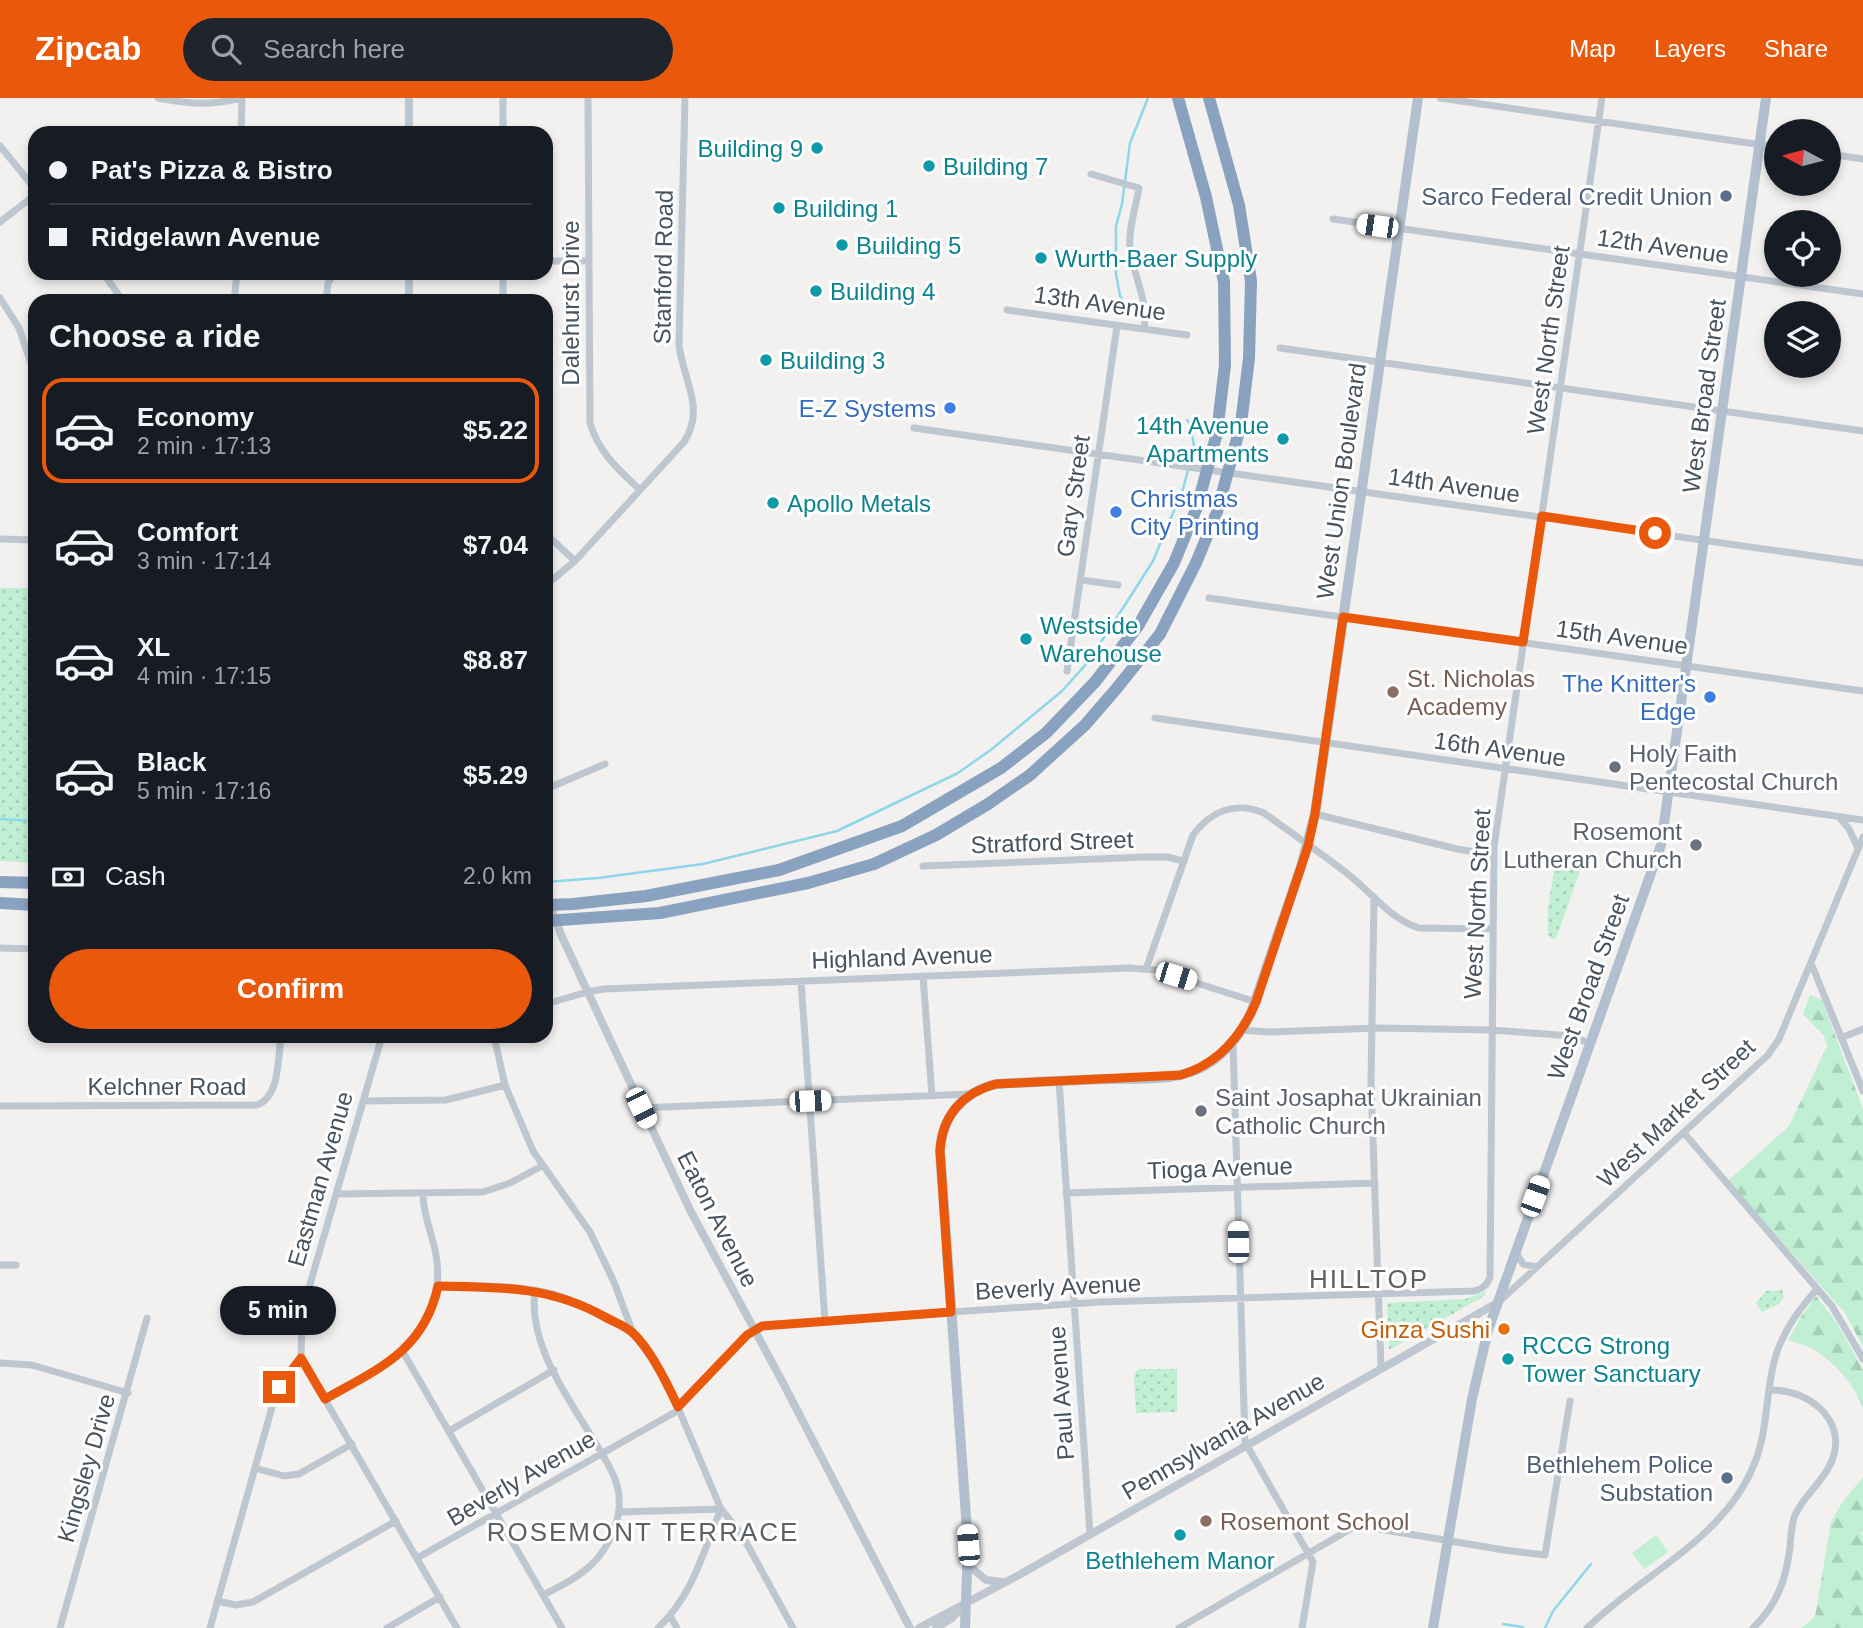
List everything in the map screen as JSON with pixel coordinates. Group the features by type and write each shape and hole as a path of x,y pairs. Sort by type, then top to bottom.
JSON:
{"highway":[{"path":"553,905 646,896 779,870 902,827 1001,768 1046,733 1095,682 1138,626 1174,563 1197,507 1217,433 1226,365 1224,282 1206,197 1178,98"},
{"path":"553,921 660,913 808,883 874,864 936,835 1030,775 1085,725 1117,688 1160,634 1196,564 1217,512 1241,424 1250,358 1251,281 1239,205 1209,98"},
{"path":"0,882 28,883"},
{"path":"0,903 28,905"}],"main road":[{"name":"West Union Boulevard","path":"971,1094 996,1084 1181,1075 1206,1065 1233,1041 1256,1002 1308,846 1315,814 1418,98"},
{"name":"West Broad Street","path":"1433,1628 1480,1356 1657,859 1724,410 1766,98"},
{"path":"965,1628 968,1565 941,1142 950,1114 971,1094"}],"street":[{"path":"158,98 207,105 241,98 241,126"},
{"path":"409,126 410,98"},
{"path":"503,98 503,126"},
{"name":"Dalehurst Drive","path":"588,98 590,423 607,458 640,489"},
{"name":"Stanford Road","path":"553,580 575,561 684,442 694,418 694,399 682,365 679,345 685,98"},
{"path":"1440,98 1764,145"},
{"name":"West North Street","path":"1474,1291 1485,1286 1490,1277 1494,855 1602,98"},
{"path":"0,146 28,180"},
{"path":"1841,156 1863,159"},
{"path":"1091,174 1139,188 1129,243 1145,306 1144,329"},
{"path":"0,222 28,200"},
{"name":"12th Avenue","path":"1333,219 1863,294"},
{"path":"553,261 589,261"},
{"path":"0,299 19,328 28,354"},
{"name":"13th Avenue","path":"1007,310 1187,335"},
{"name":"Gary Street","path":"1068,671 1117,326"},
{"path":"1280,348 1863,431"},
{"name":"14th Avenue","path":"914,428 1863,563"},
{"path":"0,539 28,540"},
{"path":"553,541 575,561"},
{"path":"1081,580 1118,585"},
{"name":"15th Avenue","path":"1209,598 1863,691"},
{"name":"16th Avenue","path":"1156,719 1863,820"},
{"path":"553,786 605,764"},
{"path":"1146,969 1188,844 1199,826 1216,813 1231,808 1250,808 1264,813 1349,874 1389,911 1415,927 1492,929"},
{"path":"1315,814 1457,849 1494,855"},
{"path":"1839,817 1849,829 1858,848"},
{"name":"West Market Street","path":"1497,1303 1684,1133 1776,1045 1863,837"},
{"name":"Stratford Street","path":"923,866 1145,857 1168,857 1183,861"},
{"path":"1374,897 1371,1082 1381,1368"},
{"name":"Eaton Avenue","path":"553,913 587,992 690,1210 910,1628"},
{"path":"0,948 28,949"},
{"path":"1811,963 1863,1091"},
{"name":"Highland Avenue","path":"553,1002 587,992 1090,969 1146,969 1256,1002"},
{"path":"923,976 932,1096"},
{"path":"801,981 825,1321"},
{"path":"1841,1038 1863,1029"},
{"path":"1241,1030 1491,1030 1573,1036 1590,1044"},
{"path":"1233,1041 1246,1445 1313,1562 1302,1628"},
{"name":"Kelchner Road","path":"0,1105 257,1105 267,1100 273,1091 280,1043"},
{"name":"Eastman Avenue","path":"301,1358 303,1309 380,1043"},
{"path":"496,1043 505,1085 542,1166 590,1232 614,1282 633,1333 655,1363 679,1408 721,1509 742,1535 793,1628"},
{"name":"Paul Avenue","path":"1059,1081 1090,1534"},
{"path":"363,1101 446,1100 505,1085"},
{"path":"641,1108 971,1094"},
{"path":"1684,1133 1832,1306 1863,1359"},
{"path":"336,1194 471,1193 509,1184 542,1166"},
{"name":"Tioga Avenue","path":"1066,1193 1375,1183"},
{"path":"325,1399 403,1352 424,1324 433,1306 438,1286 437,1260 425,1214 423,1194"},
{"path":"1515,1252 1522,1264 1537,1267"},
{"path":"0,1265 16,1265"},
{"path":"438,1286 498,1286 554,1294 633,1333"},
{"path":"1587,1628 1704,1534 1726,1511 1745,1484 1759,1454 1767,1420 1774,1363 1784,1334 1817,1289"},
{"path":"535,1290 534,1313 541,1346 617,1484 619,1512 611,1537 596,1560 573,1578 543,1595"},
{"name":"Beverly Avenue","path":"417,1558 679,1408 754,1329 764,1325 1074,1304 1240,1296 1474,1291"},
{"name":"Pennsylvania Avenue","path":"919,1628 952,1608 1004,1583 1497,1303"},
{"name":"Kingsley Drive","path":"60,1628 148,1318"},
{"path":"403,1352 562,1628"},
{"path":"209,1628 279,1387 301,1358 457,1628"},
{"path":"0,1363 32,1365 128,1393"},
{"path":"449,1431 554,1370"},
{"path":"1752,1628 1767,1614 1781,1590 1787,1572 1794,1518 1828,1469 1835,1449 1831,1423 1821,1408 1794,1393 1770,1390"},
{"path":"1179,1628 1348,1530 1361,1527 1540,1556 1547,1552 1570,1401"},
{"path":"255,1468 284,1476 299,1474 352,1444"},
{"path":"619,1512 721,1509"},
{"path":"658,1628 670,1616 692,1584 721,1509"},
{"path":"217,1601 236,1605 253,1602 396,1521"},
{"path":"968,1565 986,1580 1004,1583"},
{"path":"387,1628 440,1597"},
{"name":"Pennsylvania Avenue","path":"936,1628 952,1618 968,1602"},
{"path":"670,1616 677,1628"}],"green space":[{"path":"0,588 28,588 28,863 0,861"},
{"path":"1558,861 1575,861 1580,864 1580,871 1556,939 1551,939 1548,935 1548,908 1555,864"},
{"path":"1810,995 1822,1000 1863,1109 1863,1347 1845,1313 1728,1181 1789,1126 1827,1046 1824,1036 1803,1014"},
{"path":"1782,1290 1784,1297 1779,1304 1762,1312 1756,1303 1766,1291"},
{"path":"1487,1291 1484,1296 1389,1350 1387,1303 1465,1299"},
{"path":"1816,1296 1837,1323 1863,1370 1863,1408 1854,1390 1834,1366 1818,1352 1788,1340"},
{"path":"1177,1369 1177,1412 1136,1413 1134,1378 1136,1371"},
{"path":"1863,1477 1863,1628 1801,1628 1815,1617 1831,1522 1841,1504"},
{"path":"1656,1535 1668,1552 1644,1569 1632,1553"}],"waterway":[{"path":"1130,313 1120,296 1116,274 1116,226 1122,204 1130,143 1148,98"},
{"path":"553,881 703,864 837,831 958,773 992,749 1062,691 1088,662 1153,561 1183,489 1194,447 1191,425 1187,420"},
{"path":"0,819 28,821"},
{"path":"1545,1628 1553,1611 1591,1564"},
{"path":"1503,1624 1523,1627"}],"place":[{"name":"Building 9","path":"817,148"},
{"name":"Building 7","path":"929,166"},
{"name":"Sarco Federal Credit Union","path":"1726,196"},
{"name":"Building 1","path":"779,208"},
{"name":"Building 5","path":"842,245"},
{"name":"Wurth-Baer Supply","path":"1041,258"},
{"name":"Building 4","path":"816,291"},
{"name":"Building 3","path":"766,360"},
{"name":"E-Z Systems","path":"950,408"},
{"name":"14th Avenue Apartments","path":"1283,439"},
{"name":"Apollo Metals","path":"773,503"},
{"name":"Christmas City Printing","path":"1116,512"},
{"name":"Westside Warehouse","path":"1026,639"},
{"name":"St. Nicholas Academy","path":"1393,692"},
{"name":"The Knitter's Edge","path":"1710,697"},
{"name":"Holy Faith Pentecostal Church","path":"1615,767"},
{"name":"Rosemont Lutheran Church","path":"1696,845"},
{"name":"Saint Josaphat Ukrainian Catholic Church","path":"1201,1111"},
{"name":"Ginza Sushi","path":"1504,1329"},
{"name":"RCCG Strong Tower Sanctuary","path":"1508,1359"},
{"name":"Bethlehem Police Substation","path":"1727,1478"},
{"name":"Rosemont School","path":"1206,1521"},
{"name":"Bethlehem Manor","path":"1180,1535"}],"district":[{"name":"HILLTOP","path":"1369,1279"},
{"name":"ROSEMONT TERRACE","path":"643,1532"}],"route":[{"path":"279,1387 301,1358 325,1399 384,1365 403,1352 419,1333 433,1306 438,1286 498,1286 535,1290 566,1298 601,1315 633,1333 655,1363 678,1407 747,1335 762,1326 951,1312 940,1151 945,1125 950,1114 962,1101 976,1091 996,1084 1181,1075 1206,1065 1217,1057 1233,1041 1246,1022 1256,1002 1308,846 1343,617 1523,642 1542,516 1655,533"}]}
